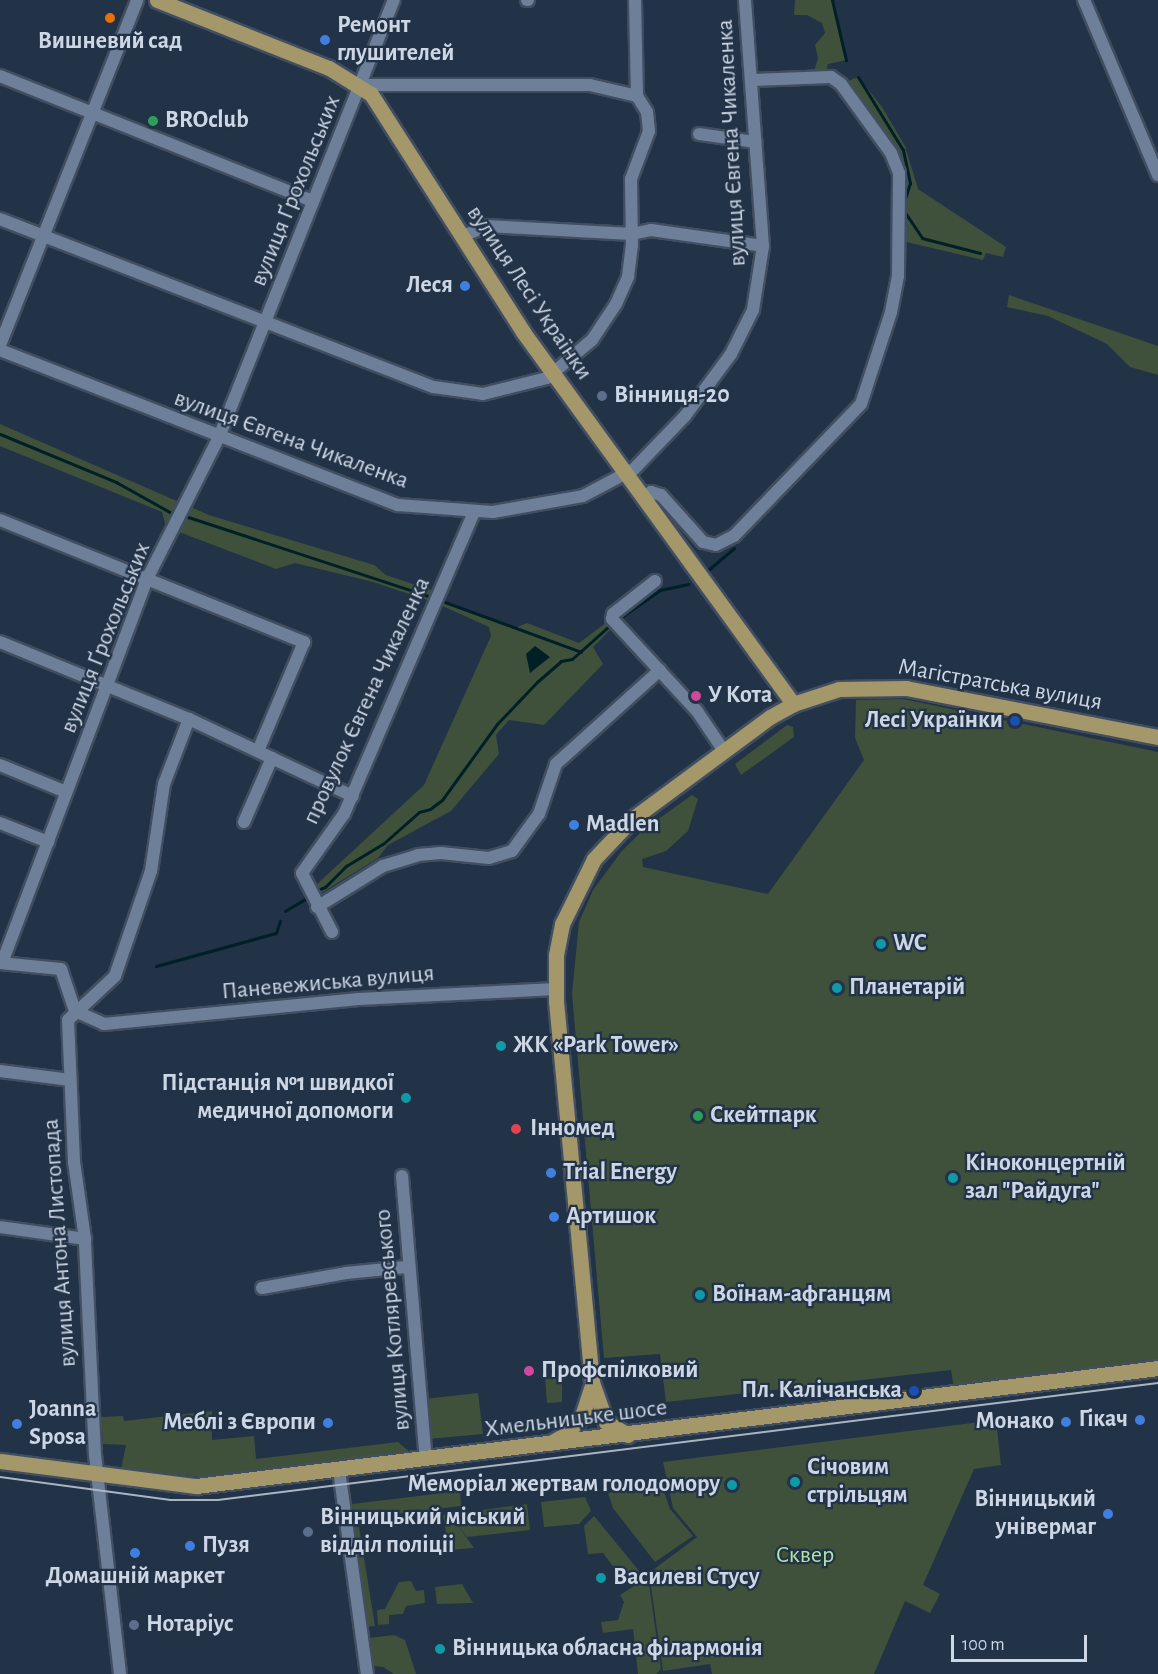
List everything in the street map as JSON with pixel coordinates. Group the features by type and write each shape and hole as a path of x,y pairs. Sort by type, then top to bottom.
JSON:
{"main road":[{"name":"вулиця Лесі Українки","path":"158,0 329,68 362,86 381,107 554,374 793,704"},
{"name":"Магістратська вулиця","path":"592,1382 556,989 556,955 562,924 594,859 632,819 724,751 793,704 839,689 906,688 1158,737"},
{"name":"Хмельницьке шосе","path":"0,1461 196,1486 426,1460 1158,1368"},
{"path":"592,1382 606,1422 628,1435"},
{"path":"544,1445 566,1434 578,1421 587,1405 592,1382"}],"street":[{"path":"0,345 137,0"},
{"name":"вулиця Ґрохольських","path":"1,963 147,579 219,437 266,324 313,201 362,86 394,0"},
{"path":"0,219 413,380 457,392 498,392 554,374 579,355 610,314 628,277 632,234 631,179 649,131 647,112 637,96 635,0"},
{"name":"вулиця Євгена Чикаленка","path":"0,350 374,499 417,508 474,512 539,506 583,496 627,473 685,416 737,344 756,301 763,246 746,0"},
{"path":"1084,0 1158,175"},
{"path":"0,76 313,201"},
{"path":"644,498 651,492 661,495 704,542 716,545 734,536 861,404 890,318 898,276 899,172 891,153 841,84 831,77 752,80"},
{"path":"362,86 590,85 637,96"},
{"path":"699,134 755,142"},
{"path":"463,236 487,226 632,234 658,231 763,246"},
{"name":"провулок Євгена Чикаленка","path":"332,932 317,907 302,873 317,855 353,796 474,512"},
{"path":"0,520 304,642 258,751"},
{"path":"655,581 613,614 612,621 697,711 724,751"},
{"path":"0,642 189,719 353,796"},
{"path":"317,907 383,866 418,855 441,853 489,858 512,851 539,814 556,764 660,670"},
{"path":"1,963 61,969 75,1011 115,976 151,871 164,784 189,719"},
{"path":"244,822 272,758"},
{"path":"0,765 66,792"},
{"path":"0,823 48,842"},
{"name":"Паневежиська вулиця","path":"75,1011 104,1024 359,999 556,989"},
{"name":"вулиця Антона Листопада","path":"75,1011 68,1020 74,1162 85,1239 98,1474 120,1674"},
{"path":"0,1071 70,1080"},
{"name":"вулиця Котляревського","path":"402,1176 407,1267 426,1460"},
{"path":"0,1227 85,1239"},
{"path":"262,1288 346,1273 407,1267"},
{"path":"339,1470 367,1674"}],"green space":[{"path":"795,0 832,0 846,60 828,64 825,75 813,75 818,58 815,45 825,33 822,23 807,15 794,15"},
{"path":"858,77 882,107 905,146 918,189 1006,247 1003,257 986,253 983,260 898,240 899,172 841,84"},
{"path":"1009,295 1158,346 1158,375 1130,367 1107,344 1048,316 1007,307"},
{"path":"0,424 209,515 374,565 386,575 431,590 432,597 515,628 527,623 579,643 607,622 610,630 593,647 603,664 544,725 509,720 496,735 499,754 451,811 388,845 378,858 318,895 315,886 424,785 491,636 489,627 436,603 373,582 295,563 276,569 166,527 162,512 0,446"},
{"path":"903,699 1158,752 1158,1361 954,1388 951,1370 666,1402 660,1354 604,1358 572,994 579,922 593,890 621,852 643,830 692,795 698,799 688,831 666,851 642,859 643,867 768,894 864,760 855,738 856,700"},
{"path":"787,725 793,727 794,737 741,775 735,764"},
{"path":"562,1377 562,1402 547,1403 545,1378"},
{"path":"478,1393 483,1434 428,1439 424,1399"},
{"path":"212,1411 212,1440 254,1436 256,1459 398,1442 410,1452 202,1477 121,1469 126,1445 103,1444 101,1417 123,1416 124,1421"},
{"name":"Сквер","path":"996,1420 1001,1465 974,1469 923,1585 940,1594 930,1613 905,1601 874,1674 712,1674 710,1664 663,1671 649,1573 697,1537 673,1508 663,1462"},
{"path":"652,1485 662,1486 670,1509 693,1536 655,1562 613,1508 608,1493"},
{"path":"460,1491 461,1506 354,1519 352,1504"},
{"path":"585,1497 591,1511 579,1524 544,1527 541,1502"},
{"path":"527,1504 530,1530 467,1537 452,1517 474,1548 449,1550 443,1515"},
{"path":"594,1516 640,1572 624,1581 603,1553 588,1554 584,1526"},
{"path":"351,1527 359,1527 375,1626 364,1627"},
{"path":"648,1577 661,1669 656,1674 638,1674 633,1629 603,1633 601,1622 618,1620 624,1602 620,1595"},
{"path":"411,1581 416,1591 424,1590 425,1603 406,1606 403,1614 389,1615 389,1624 378,1625 377,1610 385,1609 399,1582"},
{"path":"462,1584 473,1603 437,1604 435,1587"},
{"path":"394,1635 405,1640 416,1674 394,1674 383,1667 373,1666 369,1638"}],"water":[{"path":"535,646 550,657 530,673 526,654"}],"waterway":[{"path":"832,0 846,60"},
{"path":"858,77 903,150 910,183 904,202"},
{"path":"904,211 922,238 980,253"},
{"path":"0,434 116,482 175,515"},
{"path":"185,516 431,597"},
{"path":"708,570 734,548"},
{"path":"617,620 660,590 688,584"},
{"path":"442,601 581,652"},
{"path":"315,891 325,887 346,866 384,843 419,812 430,809 442,800 497,724 537,682 561,661 572,659 610,625"},
{"path":"285,911 308,897"},
{"path":"156,966 276,933 280,921"}],"tram line":[{"path":"0,1477 170,1500 218,1500 1158,1383"}],"place":[{"name":"Вишневий сад","path":"110,18"},
{"name":"Ремонт глушителей","path":"325,40"},
{"name":"BROclub","path":"153,121"},
{"name":"Леся","path":"465,286"},
{"name":"Вінниця-20","path":"602,396"},
{"name":"У Кота","path":"696,696"},
{"name":"Лесі Українки","path":"1015,721"},
{"name":"Madlen","path":"574,825"},
{"name":"WC","path":"881,944"},
{"name":"Планетарій","path":"837,988"},
{"name":"ЖК «Park Tower»","path":"501,1046"},
{"name":"Підстанція №1 швидкої медичної допомоги","path":"406,1098"},
{"name":"Скейтпарк","path":"698,1116"},
{"name":"Інномед","path":"516,1129"},
{"name":"Trial Energy","path":"551,1173"},
{"name":"Кіноконцертній зал \"Райдуга\"","path":"953,1178"},
{"name":"Артишок","path":"554,1217"},
{"name":"Воїнам-афганцям","path":"700,1295"},
{"name":"Профспілковий","path":"529,1371"},
{"name":"Пл. Калічанська","path":"914,1391"},
{"name":"Гікач","path":"1140,1420"},
{"name":"Монако","path":"1066,1422"},
{"name":"Меблі з Європи","path":"328,1423"},
{"name":"Joanna Sposa","path":"17,1424"},
{"name":"Січовим стрільцям","path":"795,1482"},
{"name":"Меморіал жертвам голодомору","path":"732,1485"},
{"name":"Вінницький універмаг","path":"1108,1514"},
{"name":"Вінницький міський відділ поліціі","path":"308,1532"},
{"name":"Пузя","path":"190,1546"},
{"name":"Домашній маркет","path":"135,1553"},
{"name":"Василеві Стусу","path":"601,1578"},
{"name":"Нотаріус","path":"134,1625"},
{"name":"Вінницька обласна філармонія","path":"440,1649"}]}
